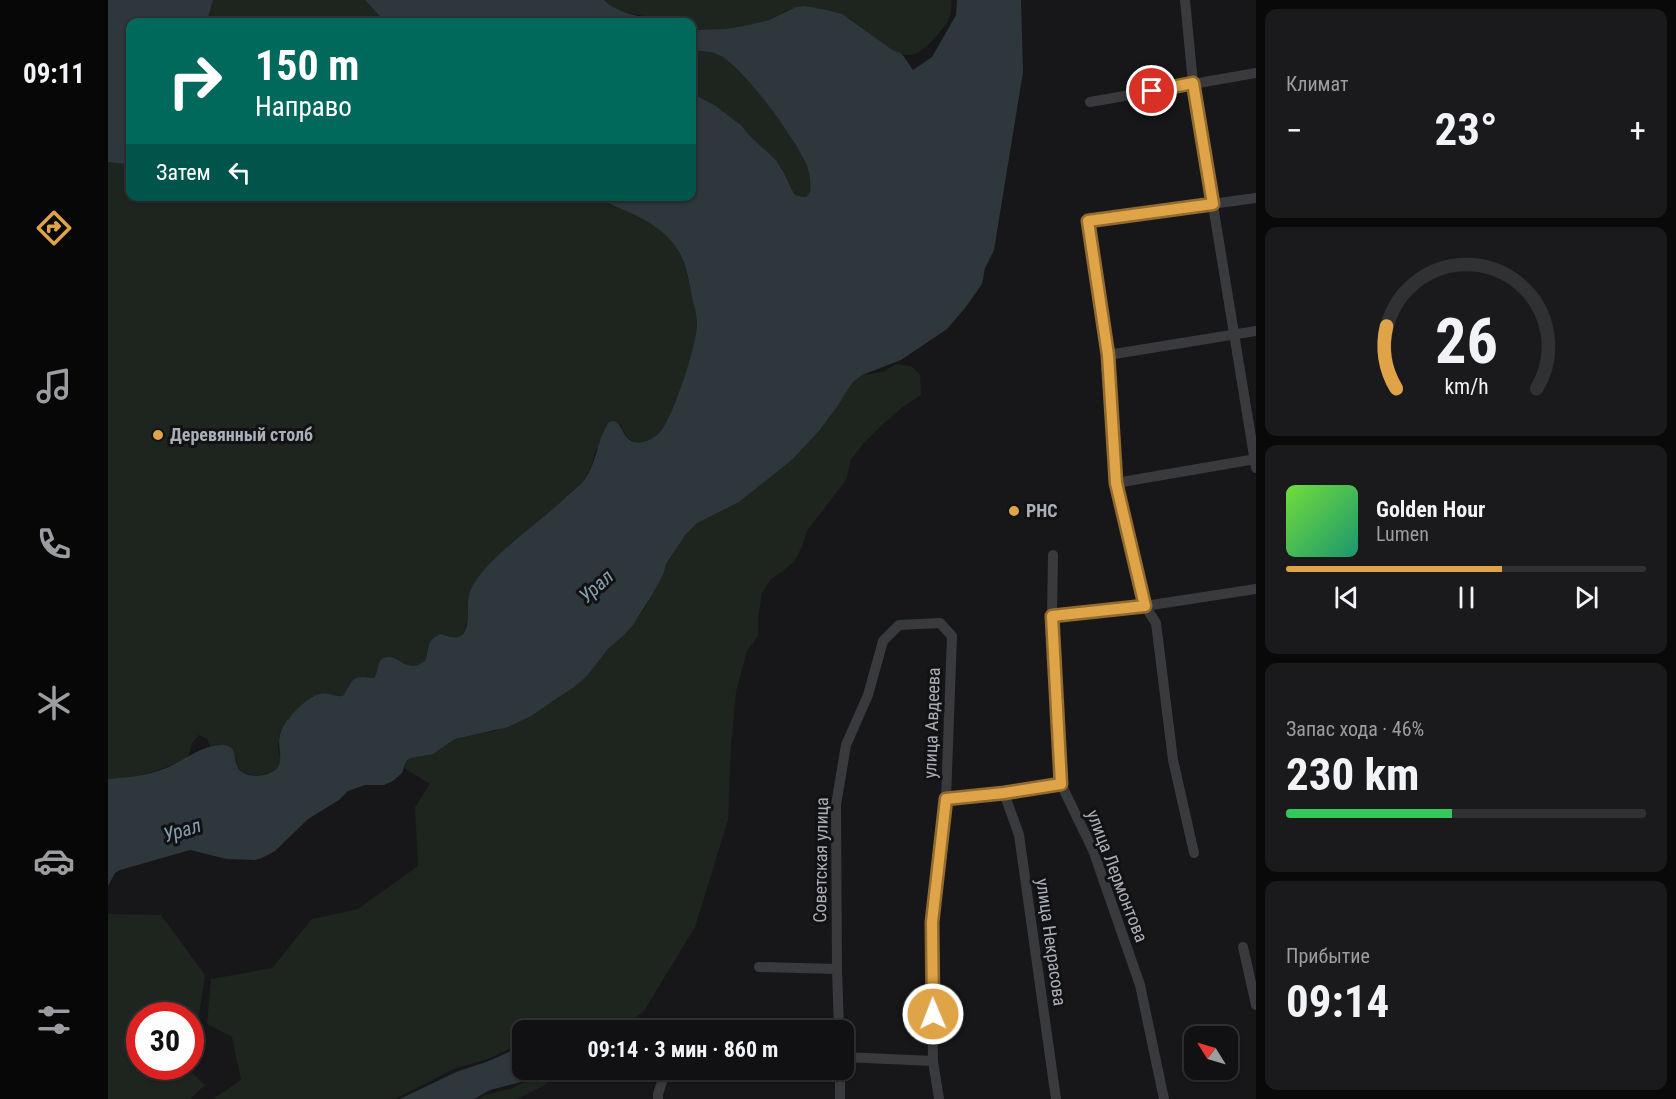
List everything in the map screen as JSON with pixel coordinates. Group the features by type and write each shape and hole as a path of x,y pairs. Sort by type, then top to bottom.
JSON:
{"street":[{"path":"1116,483 1255,462 1193,83 1185,0"},
{"path":"1090,102 1256,73"},
{"path":"1194,853 1173,760 1156,623 1145,606 1116,483 1108,355 1088,221 1256,198"},
{"path":"1108,355 1256,331"},
{"name":"улица Лермонтова","path":"1053,555 1052,616 1061,784 1093,850 1140,985 1164,1099"},
{"path":"1052,616 1145,606 1256,589"},
{"name":"Советская улица","path":"839,1020 836,805 846,745 868,695 883,641 899,625 940,623 952,636"},
{"name":"улица Авдеева","path":"939,1099 933,1061 932,922 946,799 952,636"},
{"path":"946,799 1061,784"},
{"name":"улица Некрасова","path":"1004,793 1019,835 1056,1099"},
{"path":"1243,947 1256,1005"},
{"path":"759,967 837,969"},
{"path":"854,1057 933,1061"},
{"path":"658,1099 663,1080"},
{"path":"840,1080 840,1099"}],"shaded area":[{"path":"213,0 365,0 381,18 208,18"},
{"path":"604,0 951,0 949,18 942,30 922,50 910,55 886,46 843,16 821,9 794,8 769,20 720,30 696,30 696,18 652,18 617,11"},
{"path":"696,50 719,55 755,88 781,123 807,166 810,194 806,197 794,194 776,160 742,126 716,106 696,95"},
{"path":"108,162 126,164 126,201 605,201 650,223 672,241 683,260 697,323 694,346 666,423 655,436 642,442 628,438 620,424 596,450 586,478 508,546 468,615 465,631 461,637 455,638 440,634 428,646 425,662 422,664 413,666 400,662 379,665 377,675 373,678 362,677 349,684 343,696 332,695 297,710 280,732 278,748 281,761 278,768 272,772 262,775 243,773 238,767 236,758 219,744 210,746 207,739 199,735 192,743 188,757 149,773 108,779"},
{"path":"896,364 911,366 920,375 921,395 904,406 862,445 851,460 846,480 807,531 794,562 771,579 762,593 758,636 747,651 736,692 728,820 695,927 644,1011 632,1020 512,1020 512,1048 488,1059 454,1069 395,1099 213,1099 241,1080 232,1037 207,1024 211,979 272,968 312,919 358,909 418,866 415,807 430,784 404,768 406,761 438,750 454,739 495,731 559,698 624,635 644,610 666,564 696,523 739,502 792,460 819,431 852,383 862,375 883,372"},
{"path":"108,914 161,915 205,975 201,1002 126,1002 126,1080 200,1080 205,1085 190,1099 108,1099"},
{"path":"528,1080 552,1080 517,1099 477,1099 513,1088"}],"water":[{"path":"108,0 213,0 208,18 126,18 126,165 108,162"},
{"path":"365,0 604,0 617,9 650,18 381,18"},
{"name":"Урал","path":"957,0 1021,0 1023,72 994,250 985,268 982,284 947,329 901,360 862,375 852,383 819,431 792,460 739,502 697,523 686,534 666,564 663,575 633,625 608,649 586,677 531,716 508,727 455,739 433,754 411,758 406,761 402,773 384,785 365,785 348,791 339,800 308,819 275,851 262,858 227,859 190,850 120,870 115,873 108,886 108,779 152,773 214,745 230,747 238,768 245,774 259,776 272,772 279,765 279,740 282,729 290,717 308,700 323,694 343,696 350,683 356,678 374,678 384,658 394,658 407,665 418,665 425,661 430,643 435,637 440,634 454,638 463,635 467,624 469,597 477,579 498,555 585,479 609,422 617,423 628,439 635,442 649,440 660,432 677,397 696,334 697,324 688,275 677,248 658,228 605,201 696,201 696,95 716,106 742,126 776,160 794,194 806,197 810,193 808,169 781,123 755,88 729,62 719,55 696,50 696,30 727,29 749,25 769,20 796,7 805,6 827,10 842,14 891,49 902,54 913,70 932,57 956,15"},
{"path":"512,1051 512,1080 524,1080 490,1090 474,1099 400,1099 456,1072"}],"place":[{"name":"Деревянный столб","path":"158,435"},
{"name":"РНС","path":"1014,511"}],"route":[{"path":"933,1014 932,922 946,799 1061,784 1052,616 1145,606 1116,483 1108,355 1088,221 1213,204 1193,83 1152,91"}]}
